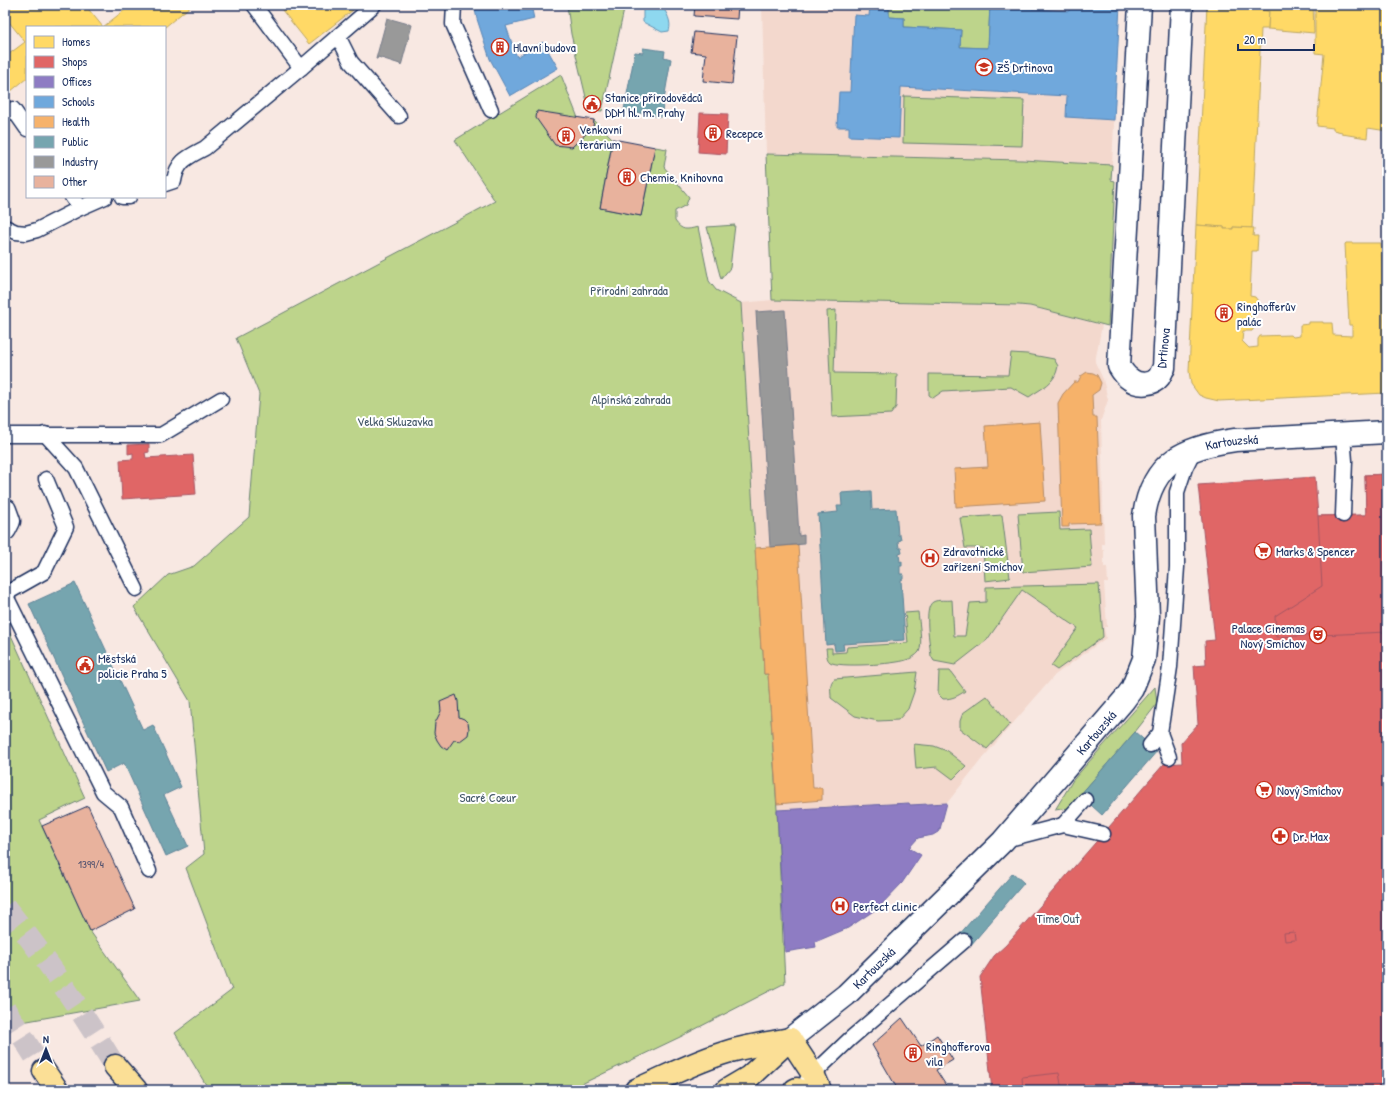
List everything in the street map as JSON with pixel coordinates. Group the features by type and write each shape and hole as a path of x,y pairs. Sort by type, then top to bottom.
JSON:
{"main road":[{"name":"Drtinova","path":"1140,5 1120,366 1125,375 1131,381 1141,384 1155,380 1159,377 1164,368 1182,5"},
{"name":"Kartouzská","path":"727,1090 749,1077 790,1039 846,995 1003,841 1132,689 1144,659 1148,616 1144,516 1146,502 1151,488 1158,476 1167,466 1178,457 1194,449 1235,440 1387,432"},
{"path":"5,510 9,521 5,529"},
{"path":"636,1090 692,1065 726,1052 790,1039 804,1087"},
{"path":"126,1090 115,1066 136,1090"},
{"path":"44,1071 57,1090"}],"lane":[{"path":"254,5 301,68"},
{"path":"166,184 174,181 175,172 181,162 205,148 374,5"},
{"path":"454,5 453,24 491,110"},
{"path":"338,36 351,62 399,116"},
{"path":"13,109 26,128"},
{"path":"5,227 16,232 26,233 37,230 76,202 99,198"},
{"path":"5,435 161,435 221,399"},
{"path":"45,434 76,468 136,589"},
{"path":"1343,435 1345,461 1343,515"},
{"path":"1170,757 1160,733 1171,659 1177,567 1177,492 1185,468 1194,449"},
{"path":"46,479 66,527 44,572 5,594 103,792 121,807 149,871"},
{"path":"1150,745 1160,733"},
{"path":"1063,824 1085,800"},
{"path":"1003,841 1063,824 1103,834"},
{"path":"804,1087 850,1039 964,941"}],"shaded area":[{"path":"762,5 1120,5 1112,165 1022,160 766,154"},
{"name":"Zdravotnické zařízení Smíchov","path":"772,300 1019,305 1030,306 1102,325 1095,362 1103,379 1108,400 1101,420 1104,544 1102,544 1102,550 1104,550 1104,567 1107,567 1108,583 1104,583 1107,627 1104,627 1106,638 1055,675 981,760 947,803 910,805 909,803 777,810 768,674 764,674 761,649 741,303"}],"green space":[{"path":"567,5 625,5 602,111 589,110 571,34"},
{"path":"871,5 990,5 988,48 960,47 961,30 904,27 904,18 889,17 889,6"},
{"name":"Sacré Coeur","path":"561,75 578,118 572,147 593,127 594,120 613,139 600,208 641,216 655,147 667,149 664,167 689,197 686,205 675,211 675,221 680,227 685,229 698,227 709,281 716,290 741,303 761,649 763,649 764,674 768,674 777,810 785,983 680,1037 569,1090 209,1090 175,1033 232,990 186,868 204,854 190,701 134,607 168,575 194,566 249,517 259,394 236,338 495,201 455,140"},
{"path":"904,96 1024,100 1022,146 903,143"},
{"path":"766,154 1022,160 1112,165 1111,180 1115,181 1108,326 1030,306 1019,305 772,300"},
{"path":"735,225 730,268 721,279 707,227"},
{"path":"836,310 834,373 897,374 896,407 891,414 832,417 827,311"},
{"path":"1011,353 1027,354 1054,359 1058,366 1054,377 1048,384 1029,397 1011,387 943,391 933,398 929,395 929,374 1008,375"},
{"path":"1059,512 1060,530 1089,529 1092,567 1023,572 1018,514"},
{"path":"1002,515 1010,578 985,581 983,548 965,548 960,518"},
{"path":"1099,584 1103,637 1057,670 1051,666 1078,628 1022,590 987,640 955,665 934,661 931,656 928,611 930,605 935,601 952,600 954,636 965,636 970,603 986,602 986,587"},
{"path":"918,612 921,644 919,652 908,660 867,665 844,665 835,664 830,662 828,659 826,648 832,648 832,653 846,652 847,647 908,643 905,613"},
{"path":"5,622 85,798 39,820 90,931 140,1001 5,1025"},
{"path":"939,671 950,671 965,691 955,697 943,699 938,694"},
{"path":"917,672 914,692 908,709 898,720 878,721 855,716 831,698 831,685 834,679"},
{"path":"1155,687 1157,704 1135,732 1069,808 1055,810 1073,780"},
{"path":"987,696 1010,724 987,749 960,729 960,721 963,713"},
{"path":"914,744 934,746 947,751 966,766 953,779 937,767 916,769"}],"water":[{"path":"645,5 661,5 670,24 669,31 662,32 643,22 643,11"}],"building: Homes":[{"path":"5,5 85,5 102,26 26,26 26,79 5,96 5,57 25,42 5,17"},
{"path":"131,5 192,5 166,26 104,26"},
{"path":"278,5 349,5 353,10 309,44"},
{"path":"1207,5 1261,5 1261,10 1269,11 1268,29 1261,29 1252,228 1233,227 1233,229 1224,229 1224,227 1196,225"},
{"path":"1261,5 1313,5 1314,33 1268,29 1269,11 1261,10"},
{"path":"1315,5 1347,5 1347,7 1387,10 1387,131 1368,128 1367,138 1342,134 1342,132 1333,130 1333,128 1317,126 1324,54 1315,53"},
{"name":"Ringhofferův palác","path":"1196,225 1224,227 1224,229 1233,229 1233,227 1254,228 1253,236 1258,236 1257,251 1252,251 1250,296 1255,297 1260,307 1253,316 1255,318 1254,328 1252,331 1243,331 1242,341 1249,348 1258,347 1258,339 1260,336 1300,336 1300,325 1309,324 1309,322 1332,323 1333,335 1352,336 1352,325 1349,325 1345,244 1381,243 1384,336 1387,336 1387,393 1219,401 1199,395 1191,384 1189,371"}],"building: Shops":[{"name":"Recepce","path":"700,113 728,114 726,154 698,152"},
{"path":"149,444 149,452 145,453 146,458 193,455 196,494 122,499 120,460 133,459 133,453 128,454 128,445"},
{"name":"Nový Smíchov","path":"1387,474 1387,1090 992,1090 980,977 994,956 1006,945 1164,764 1182,763 1181,743 1198,724 1194,666 1206,665 1205,641 1215,640 1198,485 1315,477 1318,516 1366,515 1365,475"},
{"path":"1387,474 1387,632 1276,637 1275,616 1322,586 1318,516 1366,515 1365,475"},
{"path":"1294,932 1295,940 1285,941 1284,933"},
{"path":"1059,1073 1062,1090 1023,1090 1022,1077"}],"building: Offices":[{"path":"909,803 910,805 947,803 938,832 933,835 918,838 909,848 921,855 902,883 878,908 848,928 815,942 816,947 785,952 777,810"}],"building: Schools":[{"name":"Hlavní budova","path":"474,5 531,5 534,19 506,26 517,57 543,42 558,68 510,96 490,59"},
{"name":"ZŠ Drtinova","path":"870,5 889,6 889,17 904,18 904,27 961,30 960,47 988,48 990,5 1032,5 1032,9 1069,11 1070,5 1120,5 1114,120 1066,117 1067,96 901,87 899,138 849,136 849,127 837,127 839,92 850,92 854,15 869,16"}],"building: Health":[{"path":"1087,372 1097,375 1101,383 1099,390 1092,395 1093,417 1097,417 1101,523 1069,524 1069,527 1062,527 1058,403 1063,394 1074,382 1078,382 1081,376"},
{"path":"1040,422 1045,501 956,507 954,469 988,467 985,426"},
{"path":"798,545 813,788 822,788 822,800 777,804 768,674 764,674 763,649 761,649 755,548"}],"building: Public":[{"path":"643,48 665,51 664,57 671,59 661,117 624,110 635,52 643,53"},
{"path":"871,491 872,510 896,509 898,535 900,535 901,540 898,541 899,548 901,548 902,553 899,554 900,562 902,561 902,566 900,566 900,574 903,574 903,579 901,580 905,640 843,644 844,650 835,651 834,644 826,645 818,514 838,512 837,506 842,506 841,493"},
{"name":"Městská policie Praha 5","path":"75,583 143,730 153,725 181,787 164,795 188,846 166,856 124,763 106,772 29,604"},
{"path":"1135,732 1157,751 1102,815 1080,795"},
{"path":"1013,873 1024,883 970,946 958,936"}],"building: Industry":[{"path":"387,18 412,25 401,66 400,64 378,57 376,59"},
{"path":"785,310 799,536 804,535 804,544 770,547 756,312"}],"building: Other":[{"path":"695,5 738,5 737,19 694,16"},
{"path":"694,32 737,36 732,84 703,81 706,54 691,52"},
{"name":"Venkovní terárium","path":"537,111 594,120 593,127 572,147 555,145 536,118"},
{"name":"Chemie, Knihovna","path":"613,139 655,147 641,216 600,208"},
{"path":"456,695 459,717 468,723 469,729 468,735 460,741 454,740 447,750 441,746 437,740 434,733 435,723 441,711 440,702"},
{"path":"88,806 135,909 90,931 42,826"},
{"name":"Ringhofferova vila","path":"902,1018 921,1046 937,1035 953,1060 936,1070 949,1090 898,1090 872,1045"}],"tunnel":[{"path":"5,907 35,945 63,985 115,1066"},
{"path":"5,1009 44,1071"}],"place":[{"name":"Hlavní budova","path":"500,47"},
{"name":"ZŠ Drtinova","path":"984,67"},
{"name":"Stanice přírodovědců DDM hl. m. Prahy","path":"592,104"},
{"name":"Recepce","path":"713,133"},
{"name":"Venkovní terárium","path":"566,136"},
{"name":"Chemie, Knihovna","path":"627,177"},
{"name":"Ringhofferův palác","path":"1224,313"},
{"name":"Marks & Spencer","path":"1263,551"},
{"name":"Zdravotnické zařízení Smíchov","path":"930,558"},
{"name":"Palace Cinemas Nový Smíchov","path":"1318,635"},
{"name":"Městská policie Praha 5","path":"85,665"},
{"name":"Nový Smíchov","path":"1264,790"},
{"name":"Dr. Max","path":"1280,836"},
{"name":"Perfect clinic","path":"840,906"},
{"name":"Ringhofferova vila","path":"913,1053"}],"park label":[{"name":"Přírodní zahrada","path":"629,290"},
{"name":"Alpínská zahrada","path":"631,399"},
{"name":"Velká Skluzavka","path":"395,421"},
{"name":"Time Out","path":"1058,918"}]}
